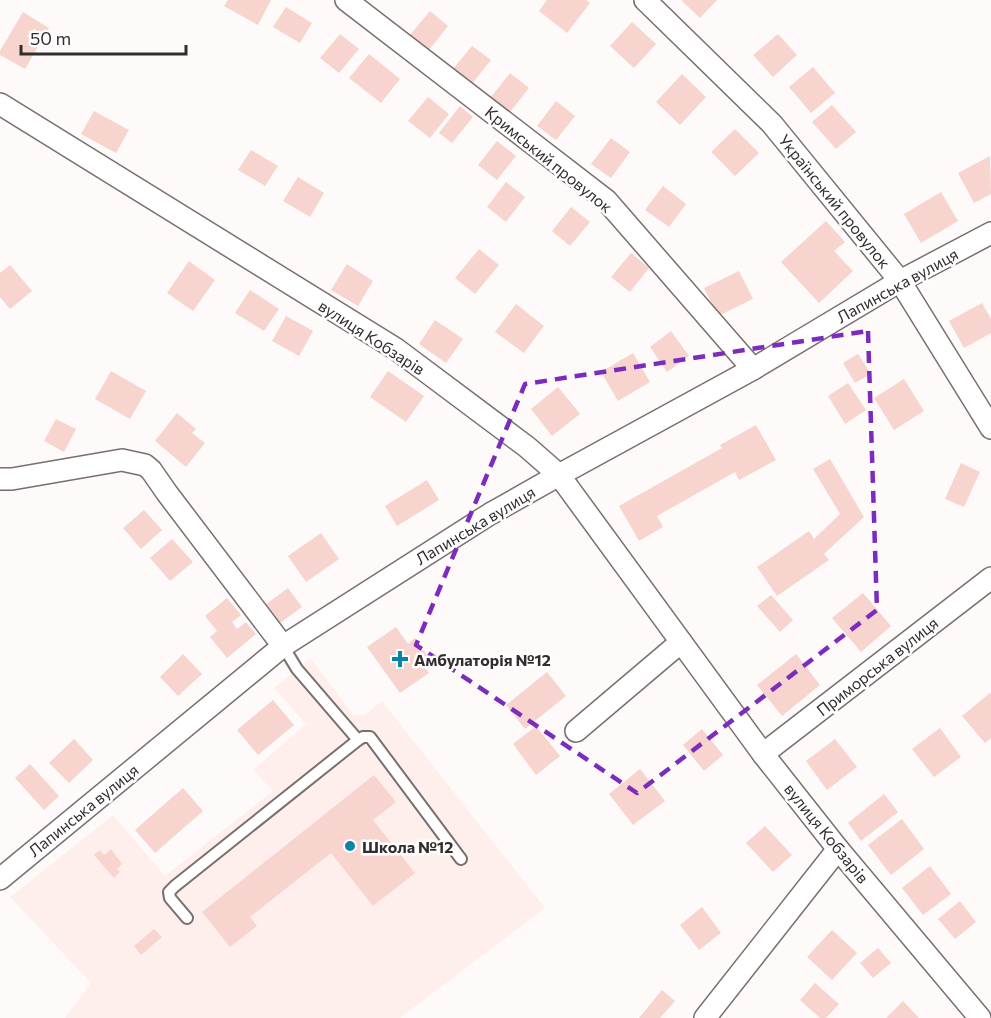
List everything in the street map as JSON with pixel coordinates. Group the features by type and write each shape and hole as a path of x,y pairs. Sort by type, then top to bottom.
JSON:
{"street":[{"name":"Кримський провулок","path":"346,0 606,200 753,369"},
{"name":"Український провулок","path":"645,0 772,124 900,280 991,428"},
{"name":"вулиця Кобзарів","path":"0,104 396,350 527,447 558,475 763,754 838,849 980,1018"},
{"name":"Лапинська вулиця","path":"0,879 283,646 490,514 753,369 900,280 991,233"},
{"path":"0,479 12,479 122,460 145,465 283,646"},
{"name":"Приморська вулиця","path":"763,754 991,578"},
{"path":"576,731 681,642"},
{"path":"705,1018 838,849"}],"lane":[{"path":"283,646 297,669 358,740"},
{"path":"188,918 170,898 169,892 363,737 370,737 462,859"}],"highlighted area":[{"path":"868,331 877,610 637,793 416,645 525,384"}],"shaded area":[{"name":"Школа №12","path":"310,658 354,715 365,715 382,701 545,908 400,1018 65,1018 91,983 10,897 113,815 165,876 273,791 253,770 306,724 274,688"}],"building":[{"path":"228,0 271,0 258,25 224,6"},
{"path":"547,0 586,0 590,3 567,33 539,11"},
{"path":"681,0 717,0 700,18"},
{"path":"286,7 312,23 300,43 273,27"},
{"path":"430,11 448,26 429,50 410,35"},
{"path":"23,12 49,28 25,69 0,55 0,51"},
{"path":"632,22 656,44 634,68 610,46"},
{"path":"340,34 359,49 339,73 320,58"},
{"path":"778,34 797,55 773,77 753,55"},
{"path":"472,46 491,60 471,85 452,70"},
{"path":"369,54 400,79 381,103 349,78"},
{"path":"813,67 835,93 811,113 789,87"},
{"path":"510,73 529,88 510,112 491,97"},
{"path":"682,74 706,97 680,125 656,102"},
{"path":"428,97 449,114 430,138 408,121"},
{"path":"556,101 575,116 556,140 537,126"},
{"path":"832,105 856,132 836,149 812,122"},
{"path":"460,106 473,117 452,143 439,133"},
{"path":"94,111 129,130 116,153 81,134"},
{"path":"735,129 759,153 735,176 711,152"},
{"path":"611,138 630,152 611,178 591,164"},
{"path":"497,141 516,156 497,180 478,165"},
{"path":"251,150 278,166 265,186 238,170"},
{"path":"990,156 991,194 974,203 958,173"},
{"path":"298,177 324,193 310,217 283,201"},
{"path":"506,182 525,197 506,222 487,207"},
{"path":"663,186 686,204 669,227 645,210"},
{"path":"941,192 958,221 921,243 904,214"},
{"path":"571,207 590,222 570,246 552,231"},
{"path":"826,221 845,242 834,251 853,271 819,303 781,262"},
{"path":"479,249 499,265 475,294 455,278"},
{"path":"631,253 649,268 630,292 611,277"},
{"path":"189,261 215,280 193,311 167,293"},
{"path":"347,264 373,281 358,306 331,290"},
{"path":"10,265 32,291 10,309 0,297 0,273"},
{"path":"739,271 753,299 718,316 704,288"},
{"path":"250,290 279,309 264,331 235,313"},
{"path":"982,303 991,319 991,333 964,348 949,321"},
{"path":"516,304 544,326 524,353 495,332"},
{"path":"286,316 313,331 299,356 272,341"},
{"path":"435,320 463,339 446,363 419,344"},
{"path":"671,331 689,356 667,372 650,347"},
{"path":"633,353 650,382 618,401 601,372"},
{"path":"858,354 871,374 855,383 843,363"},
{"path":"111,371 146,391 130,419 95,399"},
{"path":"388,371 424,396 406,422 370,397"},
{"path":"904,379 924,411 894,430 874,398"},
{"path":"848,383 866,410 845,424 828,396"},
{"path":"558,387 580,414 552,436 531,409"},
{"path":"177,413 196,429 192,433 205,443 186,467 155,441"},
{"path":"56,419 76,429 64,452 44,441"},
{"path":"756,425 776,460 739,480 735,472 657,516 663,527 639,541 619,506 722,448 720,445"},
{"path":"830,459 864,517 824,554 829,560 777,596 757,567 809,531 814,539 840,514 813,469"},
{"path":"961,463 980,472 964,507 945,499"},
{"path":"427,480 439,500 397,526 385,506"},
{"path":"144,510 162,530 141,549 123,528"},
{"path":"321,533 339,559 306,582 288,556"},
{"path":"172,539 193,562 170,581 150,558"},
{"path":"288,588 302,607 276,626 262,607"},
{"path":"863,593 891,626 861,652 832,618"},
{"path":"771,595 793,620 780,632 757,606"},
{"path":"227,598 241,615 232,622 237,629 246,622 256,634 227,658 210,637 217,631 205,616"},
{"name":"Амбулаторія №12","path":"396,627 408,644 415,638 428,657 421,662 429,673 400,693 367,647"},
{"path":"183,654 202,674 178,696 160,677"},
{"path":"796,654 820,685 782,716 757,685"},
{"path":"547,672 566,696 525,729 506,705"},
{"path":"990,693 991,738 985,743 962,716"},
{"path":"273,700 294,725 258,755 237,730"},
{"path":"536,726 560,756 536,775 513,744"},
{"path":"940,728 961,757 934,777 912,749"},
{"path":"702,729 723,755 704,771 683,745"},
{"path":"74,739 93,760 69,783 49,763"},
{"path":"835,739 857,767 827,790 806,761"},
{"path":"30,764 59,796 44,810 15,778"},
{"path":"640,769 665,801 633,825 609,794"},
{"path":"374,775 396,802 373,820 415,873 373,906 331,853 250,917 257,926 230,947 202,912"},
{"path":"183,788 203,811 155,853 135,830"},
{"path":"884,794 898,812 861,841 848,823"},
{"path":"902,819 924,849 891,875 868,845"},
{"path":"765,826 792,855 773,872 746,843"},
{"path":"111,849 122,864 117,869 120,872 114,878 94,855 100,850 104,855"},
{"path":"930,866 951,894 923,915 902,888"},
{"path":"960,901 976,922 955,939 938,919"},
{"path":"702,907 721,933 699,950 680,925"},
{"path":"154,929 162,937 141,955 134,946"},
{"path":"832,930 857,953 832,980 807,957"},
{"path":"878,948 891,963 873,978 860,963"},
{"path":"815,983 839,1004 826,1018 820,1018 800,1000"},
{"path":"662,990 675,1001 660,1018 639,1018"},
{"path":"903,1001 919,1018 886,1018"}],"place":[{"name":"Амбулаторія №12","path":"400,659"},
{"name":"Школа №12","path":"350,846"}]}
